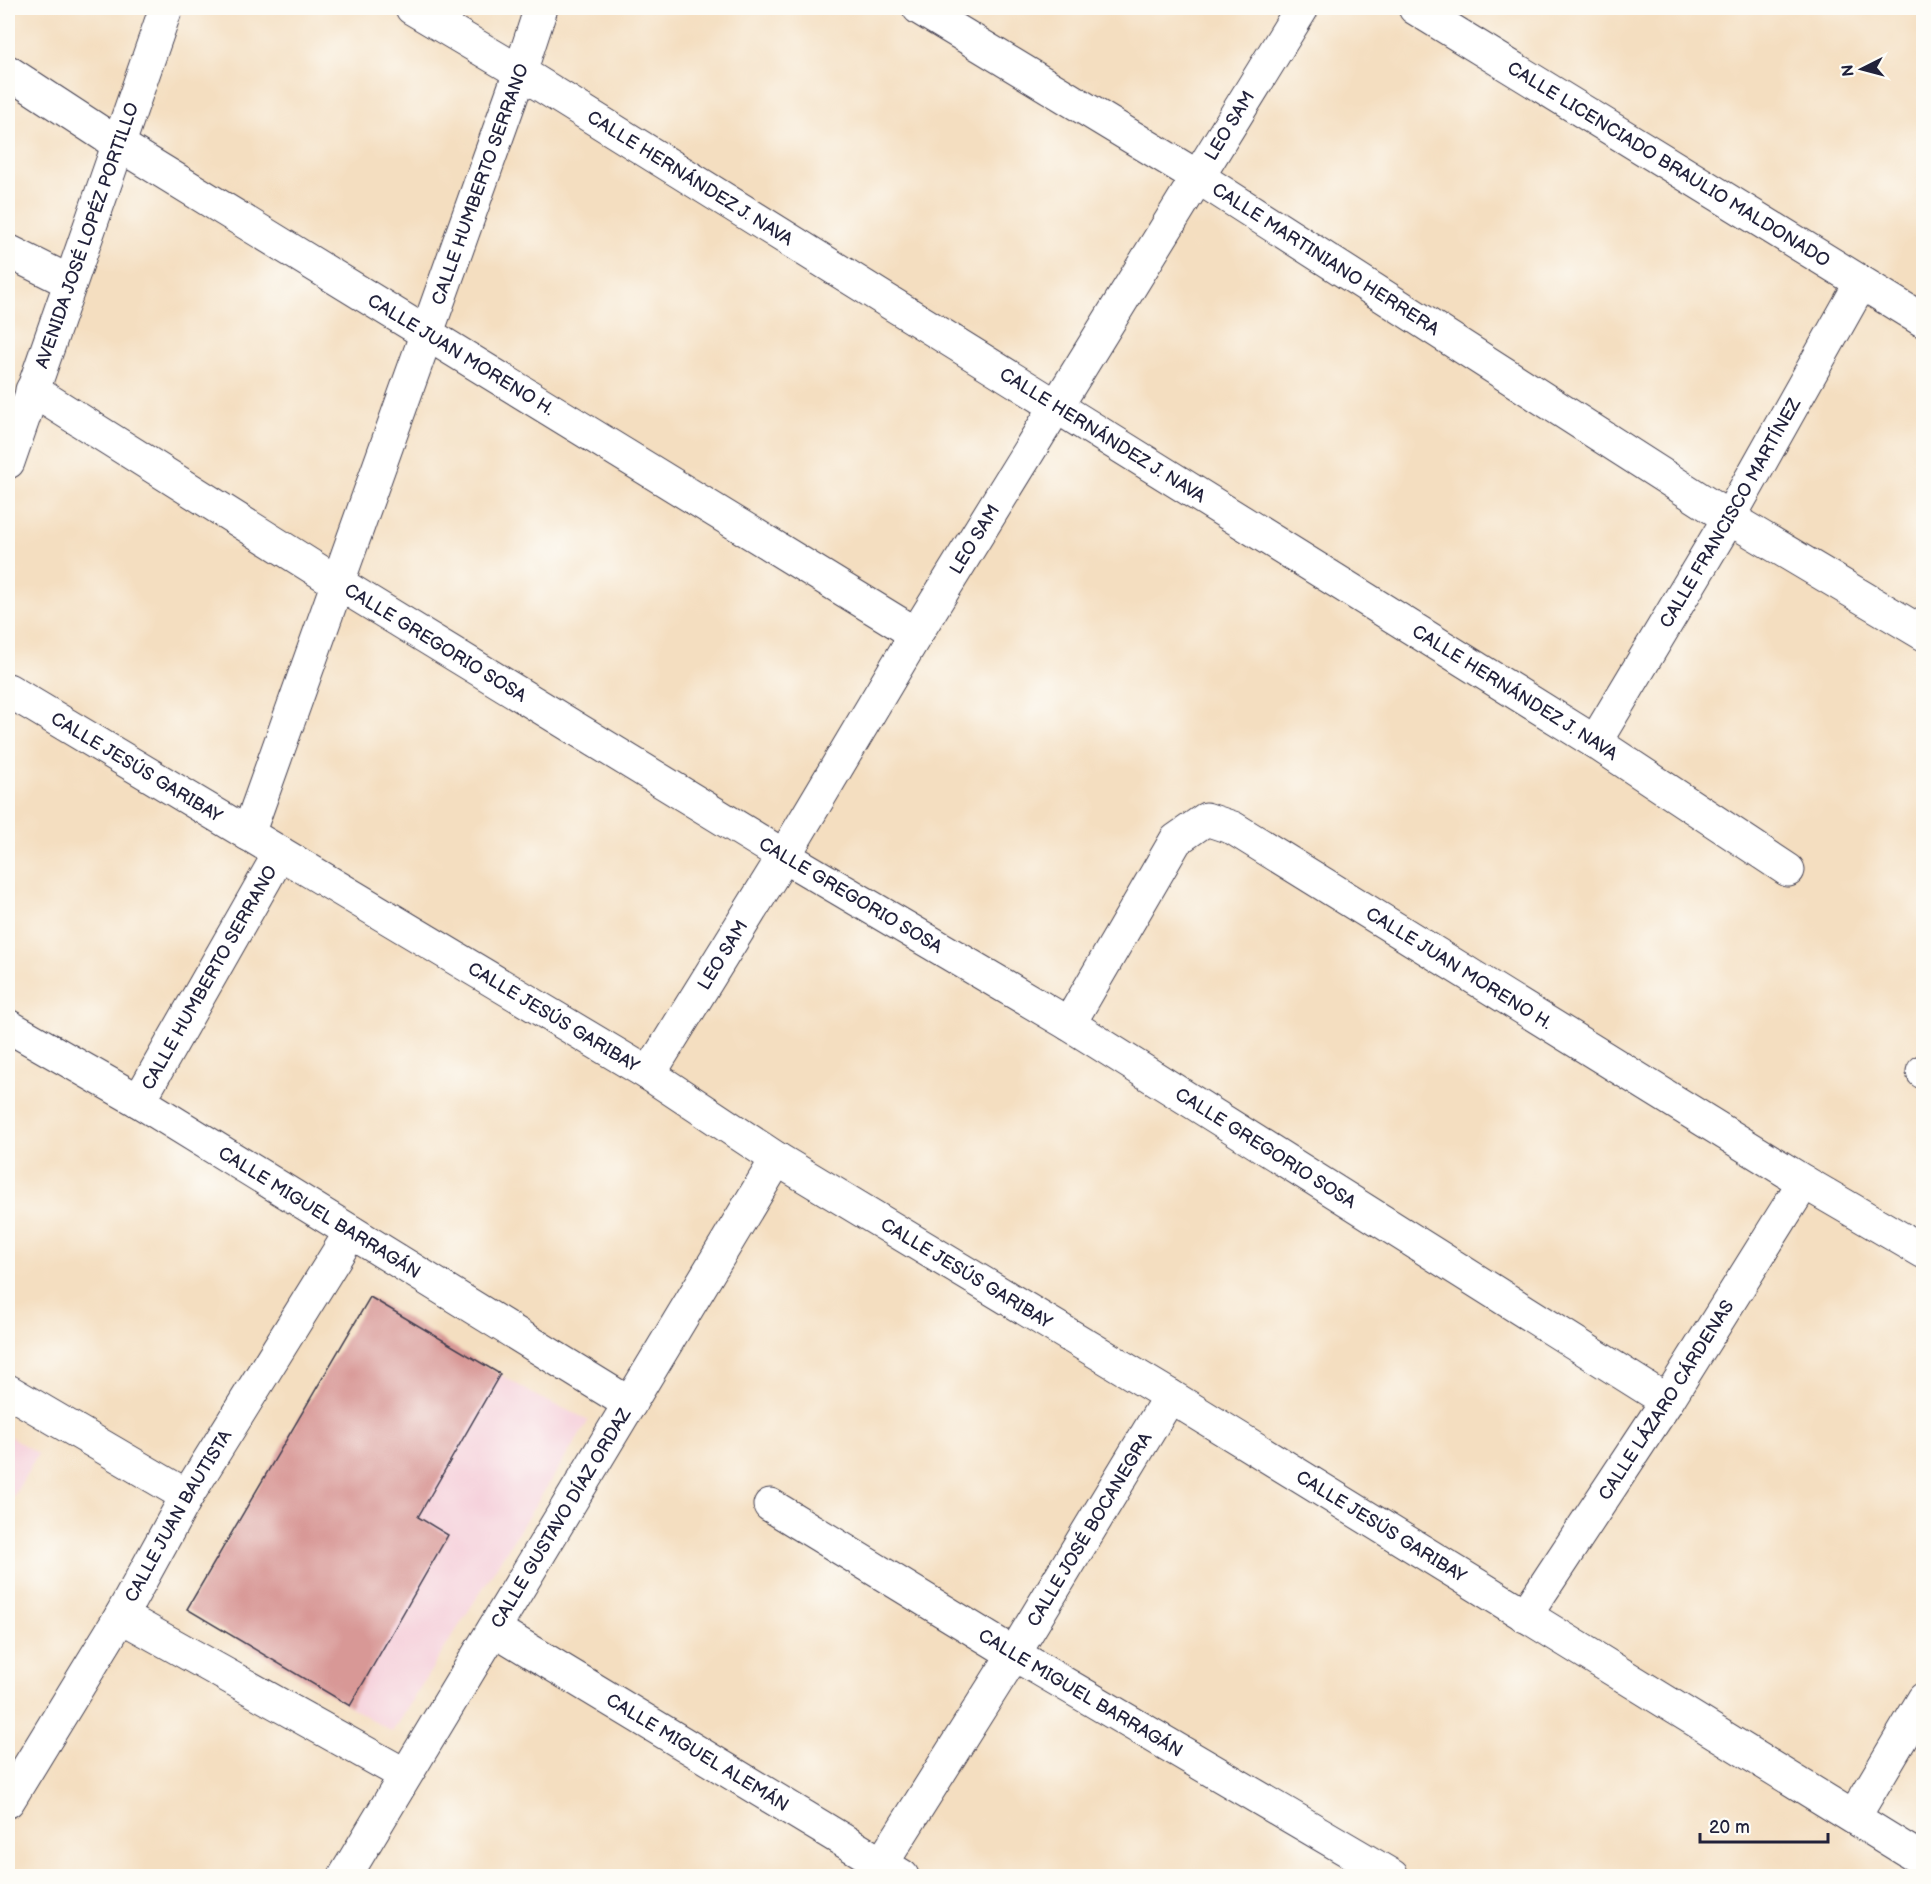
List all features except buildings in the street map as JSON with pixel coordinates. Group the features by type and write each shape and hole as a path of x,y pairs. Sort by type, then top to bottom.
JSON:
{"street":[{"name":"AVENIDA JOSÉ LOPÉZ PORTILLO","path":"8,462 166,8"},
{"name":"CALLE HERNÁNDEZ J. NAVA","path":"412,8 520,72 1595,742 1788,870"},
{"name":"CALLE HUMBERTO SERRANO","path":"248,834 541,8"},
{"name":"CALLE MARTINIANO HERRERA","path":"920,8 1198,177 1729,518 1923,634"},
{"name":"LEO SAM","path":"649,1074 784,856 916,634 1302,8"},
{"name":"CALLE LICENCIADO BRAULIO MALDONADO","path":"1415,8 1923,321"},
{"name":"CALLE JUAN MORENO H.","path":"8,72 118,144 916,634"},
{"path":"8,251 70,282"},
{"name":"CALLE FRANCISCO MARTÍNEZ","path":"1595,742 1729,518 1861,283"},
{"name":"CALLE GREGORIO SOSA","path":"32,390 338,584 784,856 1069,1024 1667,1401"},
{"name":"CALLE JESÚS GARIBAY","path":"8,690 649,1074 777,1159 1170,1396 1923,1861"},
{"name":"CALLE JUAN MORENO H.","path":"1069,1024 1176,840 1206,819 1233,828 1804,1182 1923,1252"},
{"name":"CALLE HUMBERTO SERRANO","path":"139,1101 280,853"},
{"name":"CALLE MIGUEL BARRAGÁN","path":"8,1026 139,1101 630,1404"},
{"name":"CALLE GUSTAVO DÍAZ ORDAZ","path":"345,1876 777,1159"},
{"name":"CALLE LÁZARO CÁRDENAS","path":"1526,1616 1667,1401 1804,1182"},
{"name":"CALLE JUAN BAUTISTA","path":"8,1801 121,1616 187,1496 351,1232"},
{"path":"8,1391 187,1496"},
{"name":"CALLE JOSÉ BOCANEGRA","path":"886,1872 1170,1396"},
{"name":"CALLE MIGUEL BARRAGÁN","path":"770,1505 1014,1654 1392,1876"},
{"path":"121,1616 405,1775"},
{"name":"CALLE MIGUEL ALEMÁN","path":"494,1629 886,1872"},
{"path":"1854,1817 1923,1699"}],"shaded area":[{"path":"370,1297 538,1397 589,1420 392,1732 187,1609"},
{"path":"8,1435 38,1454 8,1506"}]}
